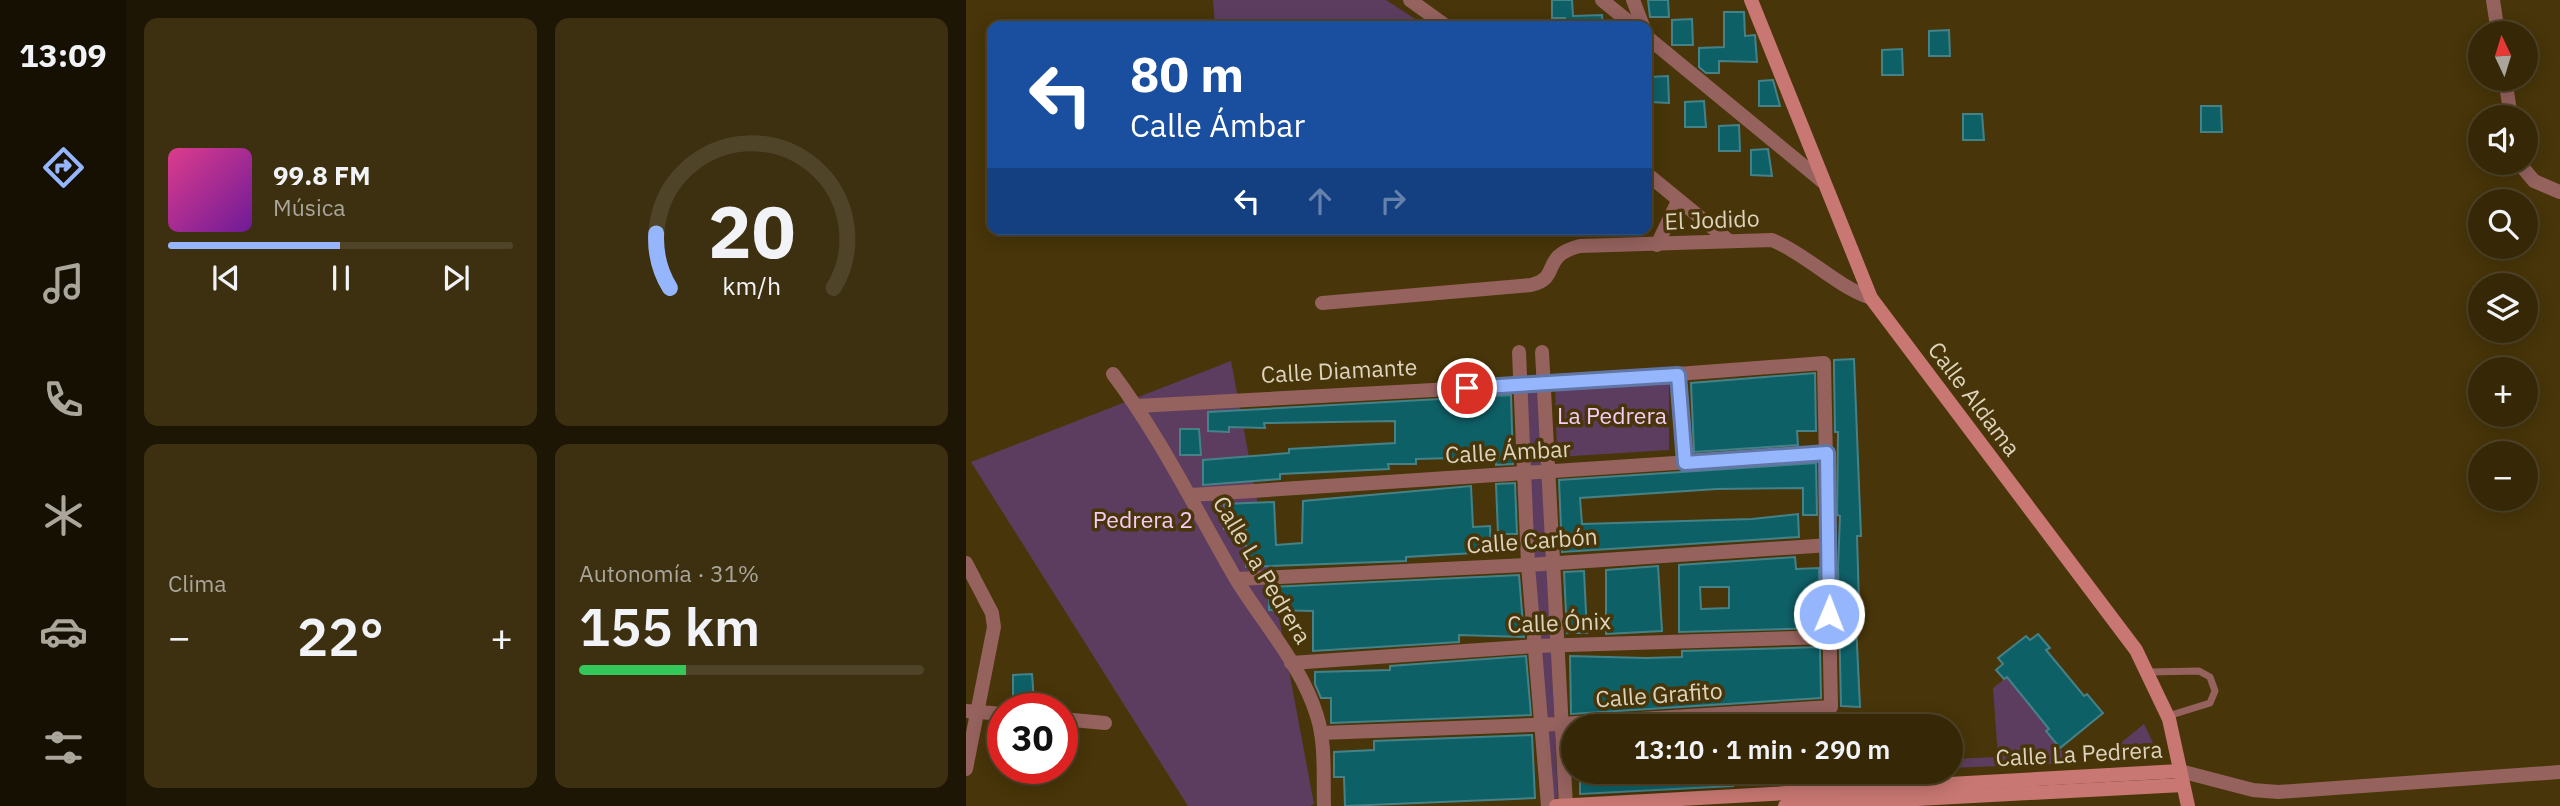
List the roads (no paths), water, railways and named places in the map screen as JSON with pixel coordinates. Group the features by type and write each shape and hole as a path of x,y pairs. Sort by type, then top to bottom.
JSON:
{"main road":[{"name":"Calle Aldama","path":"1751,0 1871,298 1996,467 2122,629 2149,672 2168,716 2188,806"},
{"name":"Calle La Pedrera","path":"1556,806 1706,802 2182,778"},
{"name":"Calle La Pedrera","path":"1785,806 1909,792"}],"street":[{"path":"1410,0 1439,21"},
{"path":"1602,0 1628,21"},
{"path":"1633,0 1641,21"},
{"path":"2493,0 2496,21"},
{"path":"1652,41 1822,181"},
{"path":"2529,175 2534,181 2560,192"},
{"path":"1652,178 1729,241"},
{"path":"1657,245 1678,201"},
{"name":"El Jodido","path":"1322,303 1531,285 1542,282 1548,276 1555,257 1563,250 1580,246 1772,240 1787,246 1847,289 1871,298"},
{"path":"1519,352 1528,565 1548,806"},
{"path":"1542,352 1551,563 1566,806"},
{"name":"Calle Diamante","path":"1137,406 1520,386 1824,363 1827,453"},
{"name":"Calle La Pedrera","path":"1113,374 1137,406 1191,495 1237,579 1291,663 1317,714 1321,733 1324,806"},
{"path":"1678,375 1685,463"},
{"path":"1827,453 1829,637"},
{"name":"Calle Ámbar","path":"1191,495 1827,453"},
{"name":"Calle Carbón","path":"1237,579 1528,565 1830,545"},
{"path":"966,563 970,580 992,613 994,627 972,711 966,769"},
{"name":"Calle Ónix","path":"1291,663 1556,645 1829,637"},
{"name":"Calle Grafito","path":"1321,733 1560,724 1831,707 1829,637"},
{"path":"1078,720 1105,723"},
{"name":"Calle La Pedrera","path":"2182,778 2277,792 2560,772"}],"lane":[{"path":"2149,672 2199,671 2210,677 2215,691 2210,703 2168,716"}],"park label":[{"name":"La Pedrera","path":"1612,416"},
{"name":"Pedrera 2","path":"1143,520"}]}
